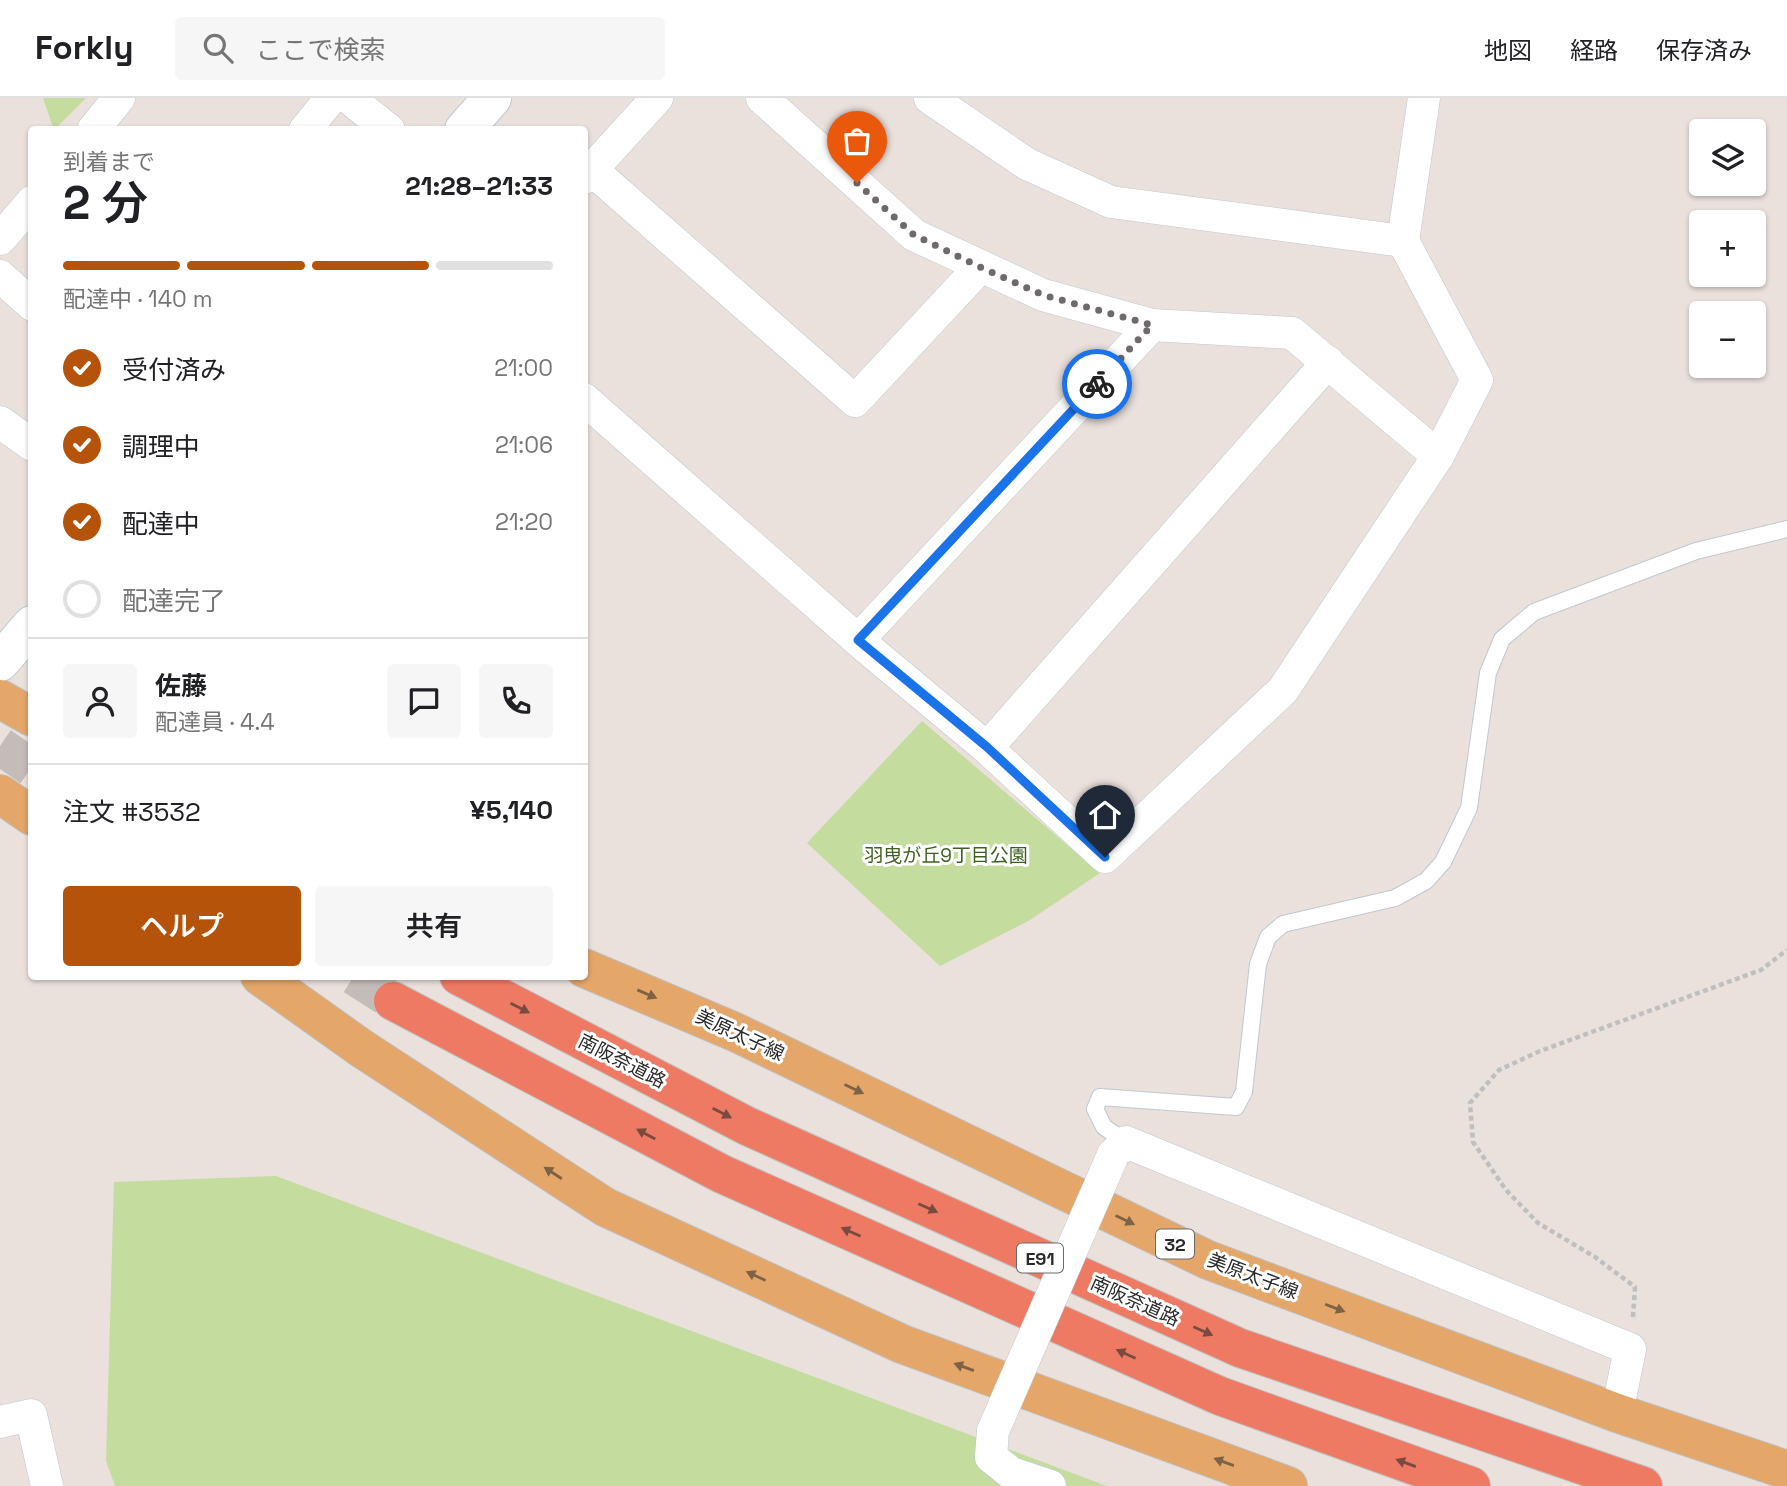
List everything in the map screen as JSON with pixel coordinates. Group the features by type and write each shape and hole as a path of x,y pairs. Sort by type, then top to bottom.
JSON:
{"highway":[{"name":"南阪奈道路","path":"467,980 747,1126 1240,1348 1643,1486"},
{"path":"393,1001 722,1174 1220,1396 1471,1486"}],"main road":[{"path":"0,699 28,715"},
{"path":"0,794 28,813"},
{"name":"美原太子線","path":"588,970 735,1032 1209,1260 1617,1413 1787,1470"},
{"path":"266,980 361,1048 605,1207 902,1344 1288,1486"}],"street":[{"path":"96,126 119,98"},
{"path":"308,126 331,98"},
{"path":"349,98 384,126"},
{"path":"468,126 492,98"},
{"path":"657,98 588,174 855,401 980,267"},
{"path":"762,98 914,235 1043,295 1152,325 1292,333 1438,456"},
{"path":"930,98 1027,164 1111,202 1403,241"},
{"path":"588,403 858,640 987,747 1105,857 1283,690 1438,456 1478,380 1403,241 1424,98"},
{"path":"0,239 28,207"},
{"path":"0,276 28,300"},
{"path":"858,640 1152,325"},
{"path":"987,747 1328,362"},
{"path":"0,422 28,442"},
{"path":"0,662 28,630"},
{"path":"1050,1486 1011,1474 991,1457 993,1432 1119,1149 1630,1349 1617,1413"},
{"path":"0,1422 31,1415 47,1486"}],"lane":[{"path":"1119,1149 1095,1110 1100,1097 1236,1107 1244,1092 1258,964 1268,937 1283,923 1395,898 1426,881 1443,862 1469,808 1488,673 1502,639 1534,612 1696,551 1787,529"}],"path":[{"path":"1630,1349 1635,1287 1595,1256 1538,1223 1506,1190 1473,1142 1470,1103 1499,1070 1540,1051 1761,971 1787,950"}],"green space":[{"path":"43,98 86,98 58,126 53,126"},
{"name":"羽曳が丘9丁目公園","path":"922,721 1100,873 1030,920 940,966 807,843"},
{"path":"276,1176 1107,1486 115,1486 106,1461 114,1182"}],"tunnel":[{"path":"0,746 28,765"},
{"path":"360,980 393,1001"}],"way so far":[{"path":"857,183 914,235 980,267 1043,295 1152,325 1097,384"}],"route":[{"path":"1097,384 858,640 987,747 1105,857"}]}
